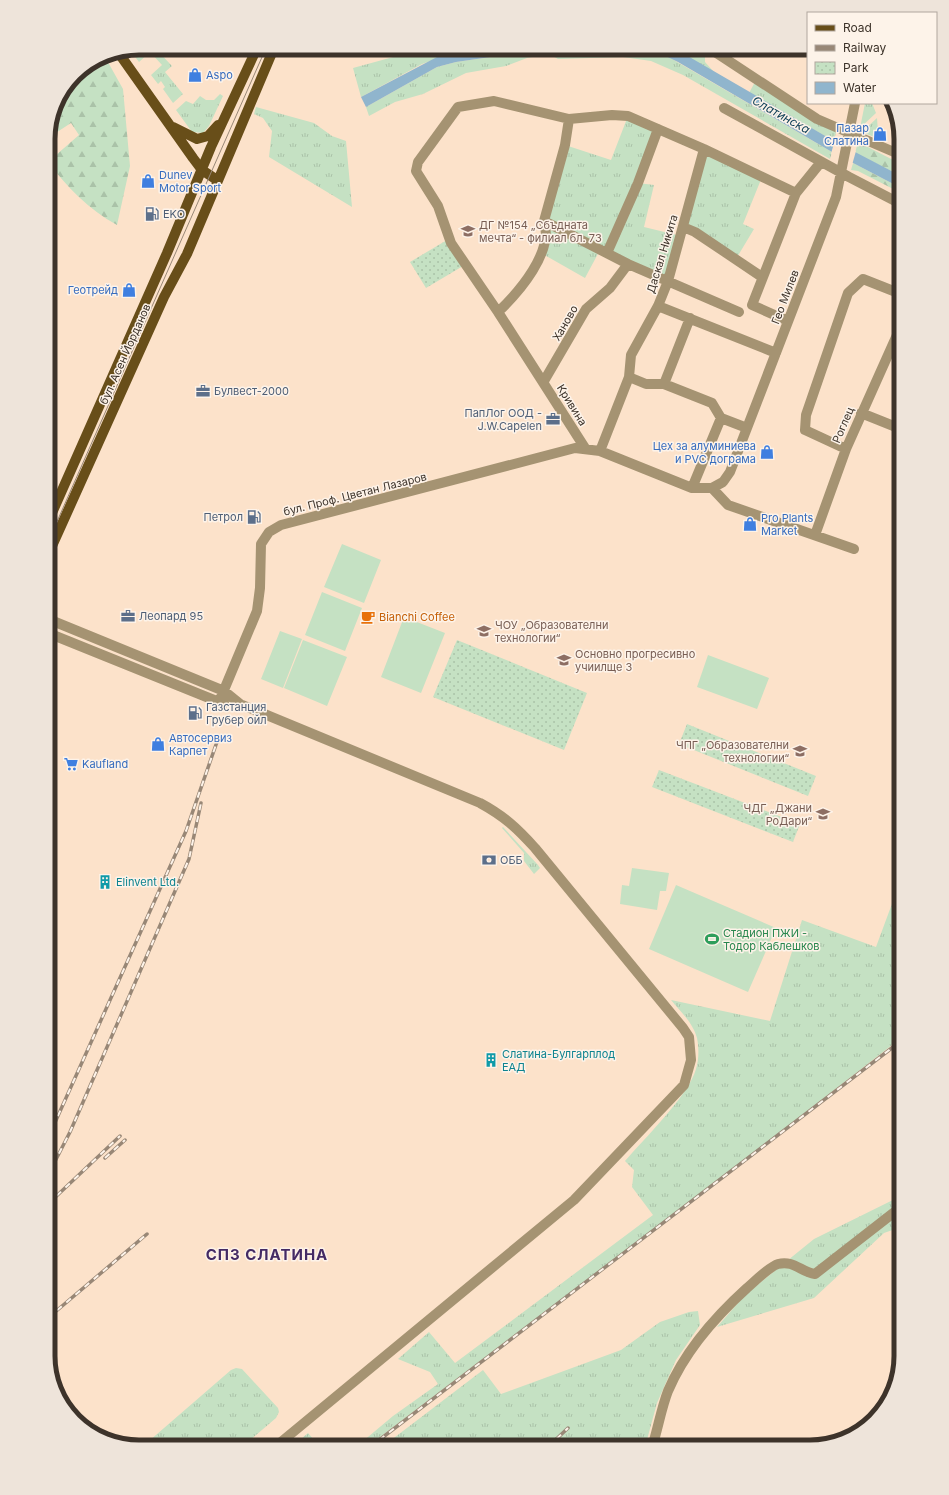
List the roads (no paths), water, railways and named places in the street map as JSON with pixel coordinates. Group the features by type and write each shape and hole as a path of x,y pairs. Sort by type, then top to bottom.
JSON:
{"main road":[{"path":"169,125 193,139 201,139 212,133 226,114 254,55"},
{"name":"бул. Асен Йорданов","path":"55,539 164,297 187,254 271,55"},
{"path":"122,57 202,170 217,180"},
{"name":"бул. Асен Йорданов","path":"55,506 167,253 226,114"}],"street":[{"path":"720,55 805,112 849,135 894,152"},
{"name":"Кривина","path":"585,448 544,381 451,243 438,206 416,171 418,162 458,107 494,101 570,119 612,115 628,116 704,149 796,193"},
{"name":"Гео Милев","path":"712,488 723,482 730,472 836,197 855,104"},
{"path":"724,108 821,162 842,169 894,200"},
{"path":"498,312 515,297 530,277 541,253 546,236 544,221 570,119"},
{"path":"607,253 658,130"},
{"name":"Даскал Никита","path":"600,451 630,377 631,355 658,306 668,281 704,149"},
{"path":"788,321 752,305 796,193 821,162"},
{"path":"544,221 628,264 739,312"},
{"path":"683,227 695,232 762,277"},
{"name":"Ханово","path":"544,381 586,309 610,288 628,264"},
{"path":"846,449 805,430 806,415 848,293 863,279 894,291"},
{"path":"658,306 776,353"},
{"path":"664,384 690,318"},
{"name":"Роглец","path":"815,536 846,449 894,341"},
{"path":"630,377 646,384 664,384 712,404 722,418 747,428"},
{"path":"861,413 894,426"},
{"path":"692,488 722,418"},
{"name":"бул. Проф. Цветан Лазаров","path":"219,702 257,611 260,588 261,544 269,532 281,525 575,448 585,448"},
{"path":"585,448 600,451 692,488 712,488 728,505 854,549"},
{"path":"55,622 224,691 240,704 480,803 514,825 535,848 668,1008 688,1036 691,1048 689,1072 684,1085 574,1200 283,1440"},
{"path":"55,636 219,702 240,704"},
{"path":"654,1440 668,1391 684,1361 726,1307 777,1264 790,1263 799,1266 808,1273 815,1274 894,1212"}],"water":[{"path":"448,55 504,55 456,62 437,67 366,107 361,97 437,57"},
{"name":"Слатинска","path":"664,55 686,55 834,141 894,172 894,184 832,152"}],"tram line":[{"path":"55,526 263,55"}],"railway":[{"path":"55,1122 186,831 219,736"},
{"path":"55,1161 70,1132 189,859 201,803"},
{"path":"379,1440 894,1046"},
{"path":"55,1197 120,1136"},
{"path":"105,1158 125,1140"},
{"path":"55,1312 147,1234"},
{"path":"555,1440 568,1428"}],"place":[{"name":"Aspo","path":"195,75"},
{"name":"Пазар Слатина","path":"880,134"},
{"name":"Dunev Motor Sport","path":"148,181"},
{"name":"EKO","path":"152,214"},
{"name":"ДГ №154 „Сбъдната мечта“ - филиал бл. 73","path":"468,231"},
{"name":"Геотрейд","path":"129,290"},
{"name":"Булвест-2000","path":"203,391"},
{"name":"ПапЛог ООД - J.W.Capelen","path":"553,419"},
{"name":"Цех за алуминиева и PVC дограма","path":"767,452"},
{"name":"Петрол","path":"254,517"},
{"name":"Pro Plants Market","path":"750,524"},
{"name":"Леопард 95","path":"128,616"},
{"name":"Bianchi Coffee","path":"368,617"},
{"name":"ЧОУ „Образователни технологии“","path":"484,631"},
{"name":"Основно прогресивно учиилще 3","path":"564,660"},
{"name":"Газстанция Грубер ойл","path":"195,713"},
{"name":"Автосервиз Карпет","path":"158,744"},
{"name":"ЧПГ „Образователни технологии“","path":"800,751"},
{"name":"Kaufland","path":"71,764"},
{"name":"ЧДГ „Джани РоДари“","path":"823,814"},
{"name":"ОББ","path":"489,860"},
{"name":"Elinvent Ltd.","path":"105,882"},
{"name":"Стадион ПЖИ - Тодор Каблешков","path":"712,939"},
{"name":"Слатина-Булгарплод ЕАД","path":"491,1060"}],"district":[{"name":"СПЗ СЛАТИНА","path":"267,1255"}]}
